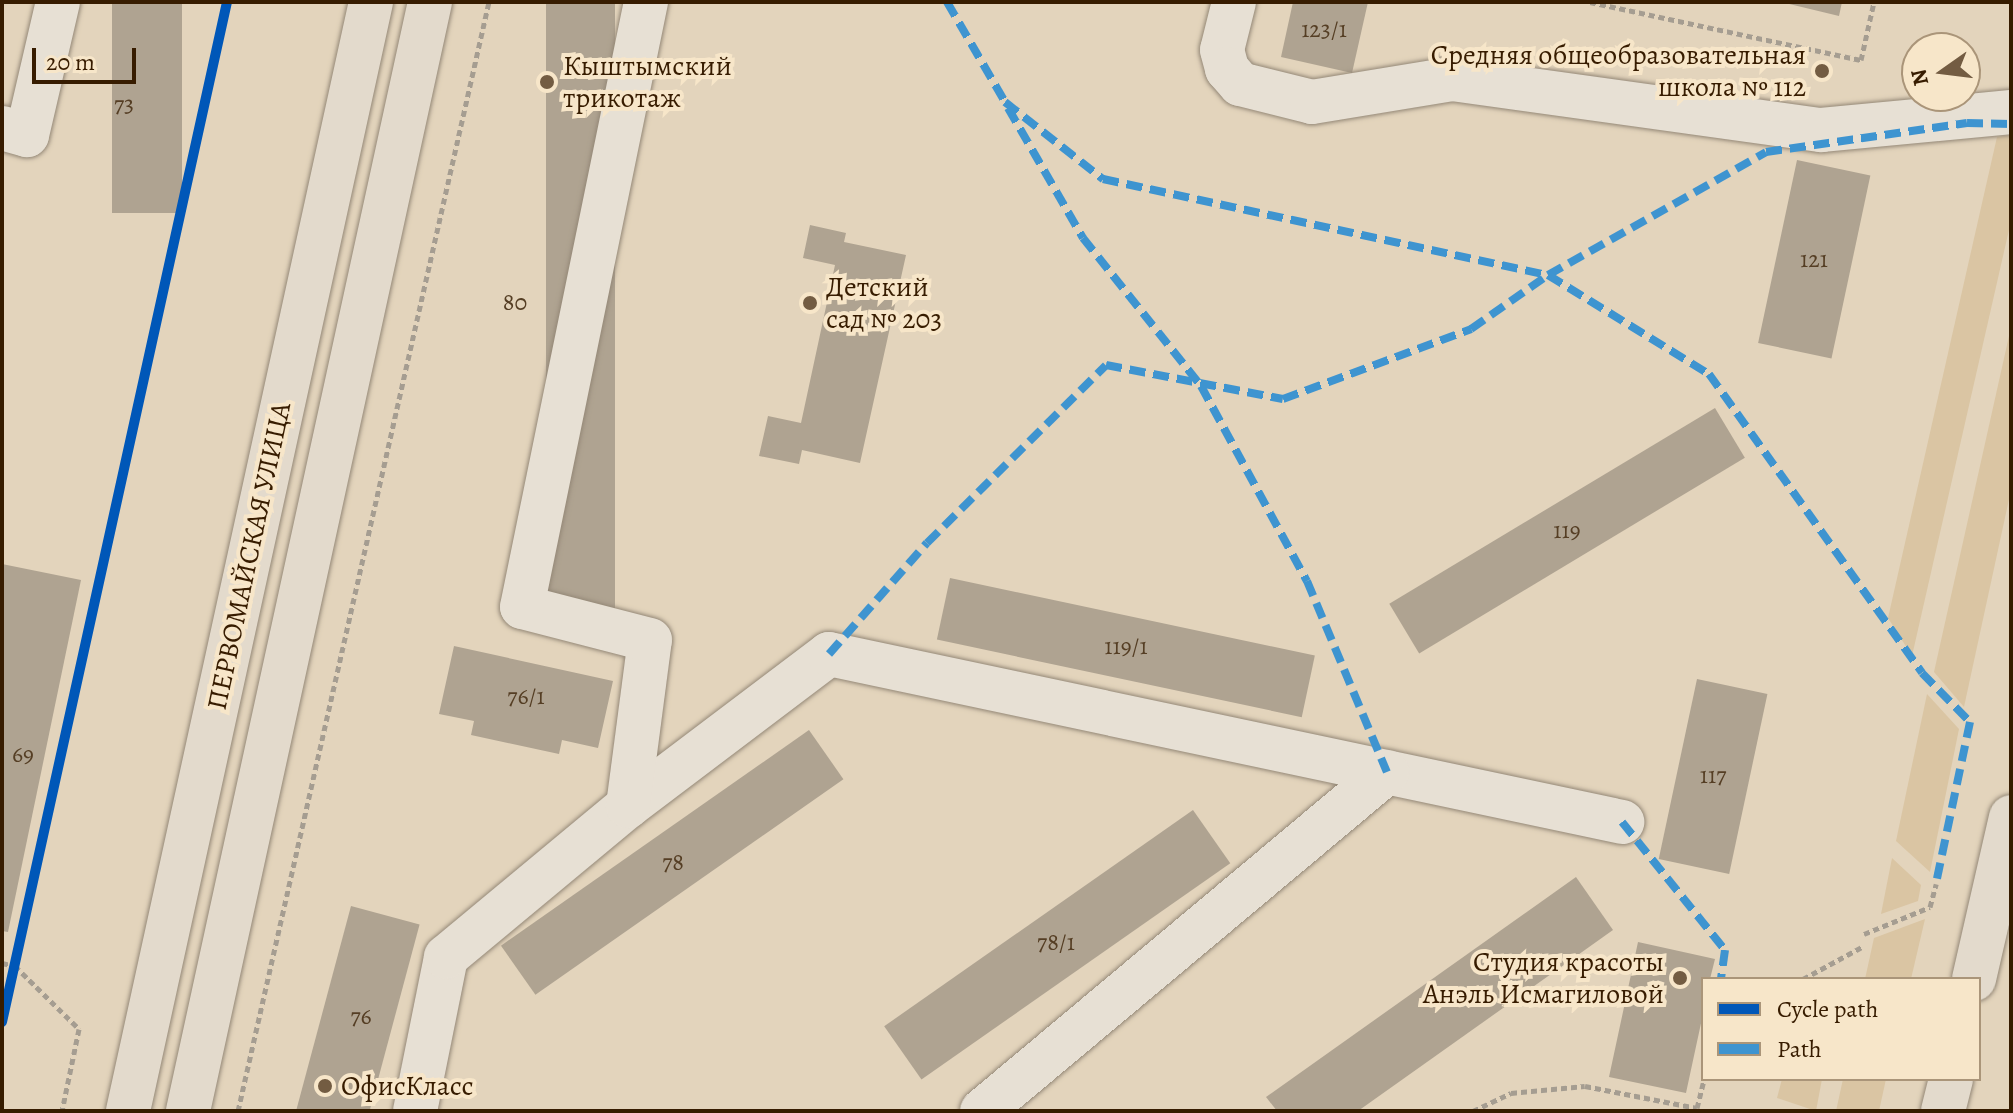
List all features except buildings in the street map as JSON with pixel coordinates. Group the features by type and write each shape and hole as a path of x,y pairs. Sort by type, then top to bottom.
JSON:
{"main road":[{"name":"ПЕРВОМАЙСКАЯ УЛИЦА","path":"128,1111 371,2"},
{"name":"ПЕРВОМАЙСКАЯ УЛИЦА","path":"188,1111 430,2"},
{"path":"1974,977 2011,817"},
{"path":"1943,1111 1950,1081"}],"lane":[{"path":"2,128 27,135 58,2"},
{"path":"628,806 650,640 522,607 646,2"},
{"path":"1234,2 1222,50 1227,69 1240,84 1312,102 1452,79 1821,130 2011,112"},
{"path":"415,1111 446,957 628,806 829,654 1622,822"},
{"path":"982,1111 1387,772"}],"path":[{"path":"238,1111 489,2"},
{"path":"1590,2 1861,60 1874,2"},
{"path":"1864,934 1930,907 1936,884"},
{"path":"1807,977 1862,947"},
{"path":"12,980 18,951"},
{"path":"2,963 15,966 79,1029 62,1111"},
{"path":"1473,1111 1511,1093 1585,1086 1697,1108 1704,1081"}],"shaded area":[{"path":"2011,135 2011,221 1912,656 1888,618 1997,137"},
{"path":"2011,327 2011,490 1964,707 1934,672"},
{"path":"1927,694 1959,729 1930,872 1896,841"},
{"path":"1892,858 1921,885 1918,901 1881,914"},
{"path":"1925,919 1911,977 1865,977 1874,938"},
{"path":"1781,1081 1822,1081 1816,1111 1777,1098"},
{"path":"1843,1081 1886,1081 1879,1111 1836,1111"}],"marked path":[{"path":"947,2 1005,102 1103,179 1548,275 1709,374 1922,673 1970,722 1936,884"},
{"path":"1008,108 1083,238 1201,386 1307,581 1387,772"},
{"path":"829,654 927,543 1106,365 1283,399 1471,329 1548,275 1766,152 1967,123 2011,124"},
{"path":"1622,822 1725,950 1721,977"}],"cycle path":[{"path":"2,1022 227,2"}],"place":[{"name":"Средняя общеобразовательная школа № 112","path":"1822,71"},
{"name":"Кыштымский трикотаж","path":"547,82"},
{"name":"Детский сад № 203","path":"810,303"},
{"name":"Студия красоты Анэль Исмагиловой","path":"1680,978"},
{"name":"ОфисКласс","path":"325,1086"}]}
